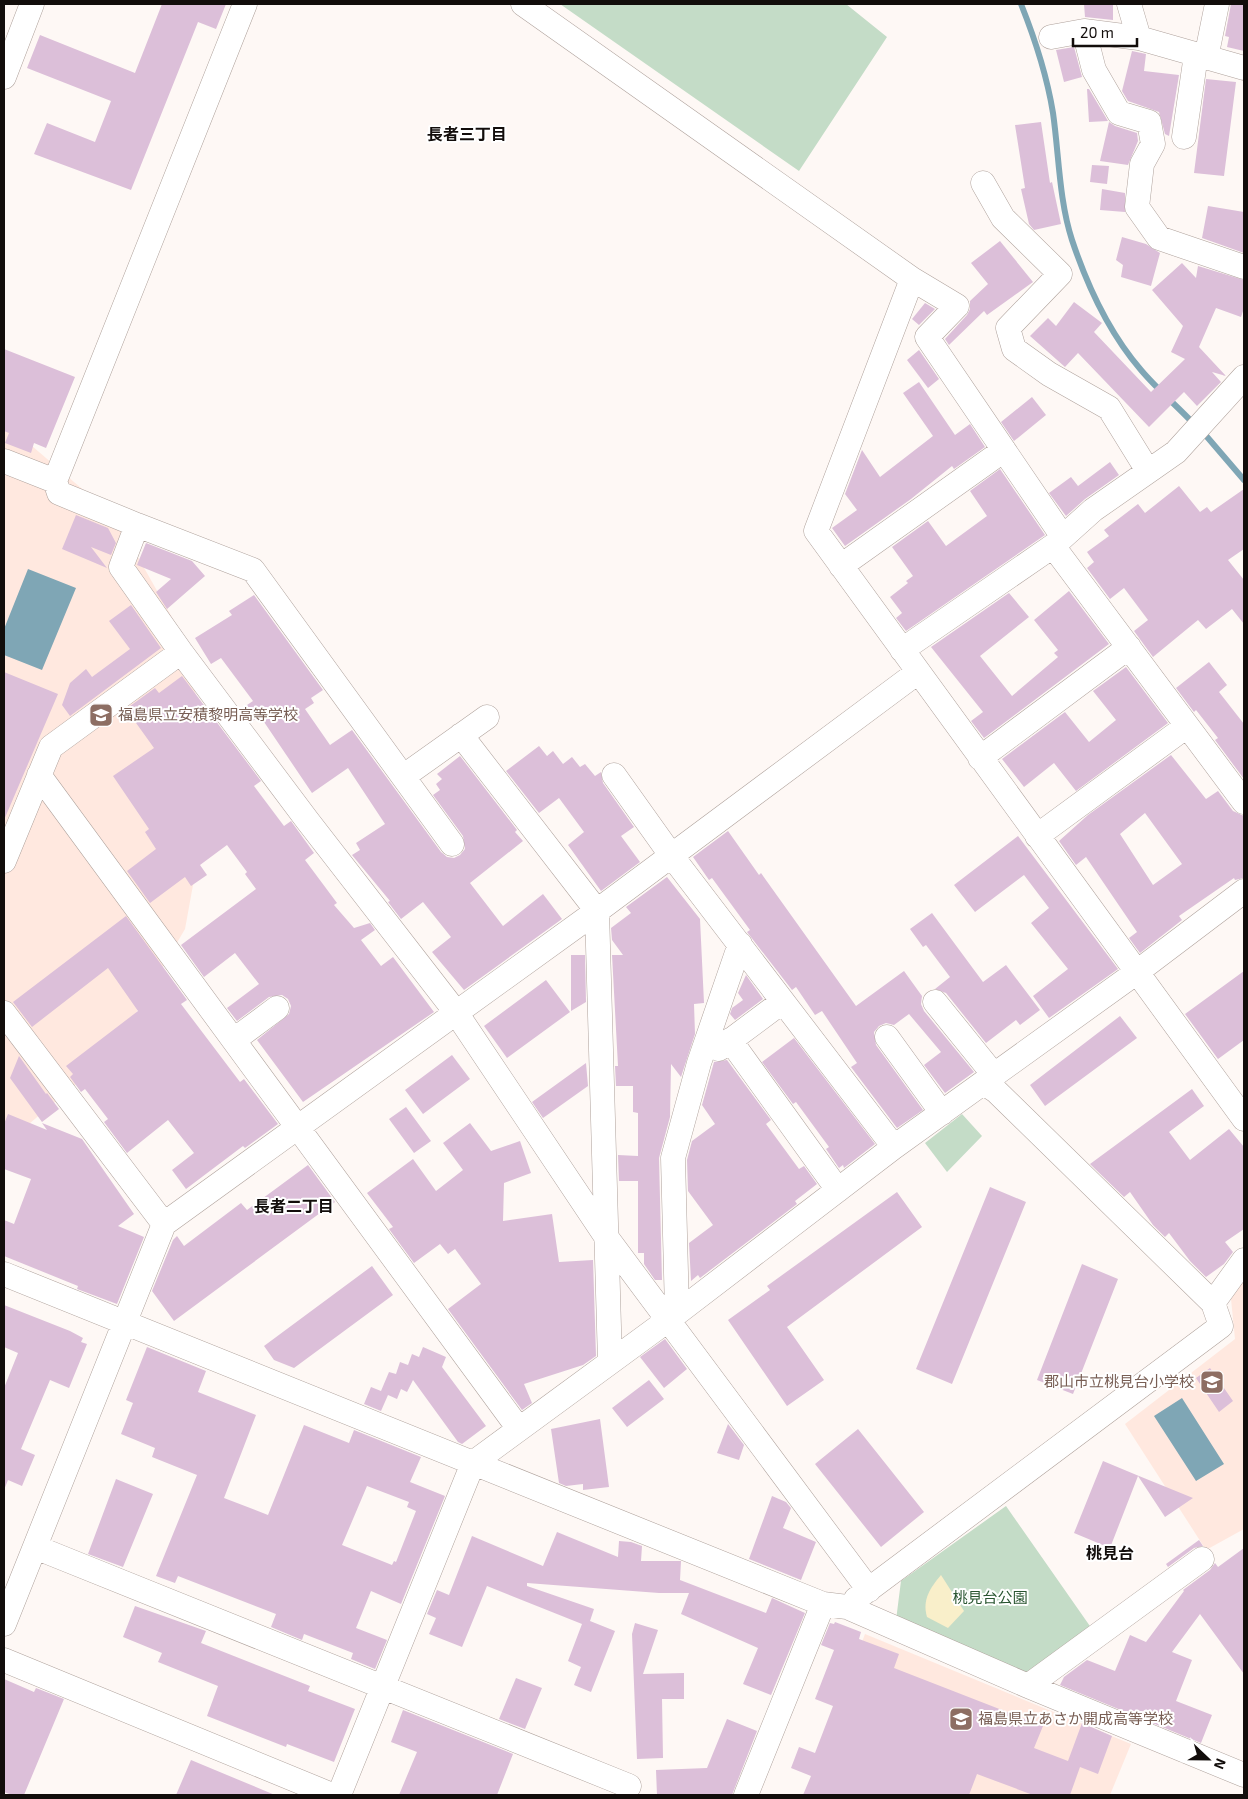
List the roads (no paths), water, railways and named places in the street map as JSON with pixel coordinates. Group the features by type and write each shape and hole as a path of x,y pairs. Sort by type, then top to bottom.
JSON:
{"street":[{"path":"4,77 32,4"},
{"path":"245,4 56,481 59,493 253,570 452,844"},
{"path":"523,4 912,279 957,306 927,337 1004,450 1058,542 1129,647 1244,802"},
{"path":"1129,4 1139,38"},
{"path":"1184,137 1201,57 1217,4"},
{"path":"1084,31 1094,70 1119,113 1149,122 1153,144 1142,164 1137,207 1159,238 1244,266"},
{"path":"1050,37 1084,31 1139,38 1244,68"},
{"path":"983,183 1003,218 1060,274 1008,328 1014,349 1049,374 1109,408 1148,471"},
{"path":"912,279 816,531 1244,1119"},
{"path":"902,650 1058,542 1093,510 1176,452 1244,377"},
{"path":"841,566 1004,450"},
{"path":"4,461 56,481"},
{"path":"137,525 121,567 181,652 455,1011 607,1238 672,1315 869,1590"},
{"path":"980,758 1129,647"},
{"path":"4,861 51,746 181,652"},
{"path":"4,1624 164,1224 455,1011 596,911 918,672"},
{"path":"404,776 487,717"},
{"path":"1037,836 1188,726"},
{"path":"461,735 596,911 610,1362"},
{"path":"39,775 519,1429"},
{"path":"614,775 670,855 894,1147"},
{"path":"339,1795 473,1463 894,1147 1137,972 1244,891"},
{"path":"672,1315 674,1158 699,1064 740,944"},
{"path":"699,1064 782,1002"},
{"path":"846,1607 1221,1326 1214,1303 996,1091 935,1002"},
{"path":"234,1040 278,1008"},
{"path":"4,1013 164,1224"},
{"path":"888,1037 942,1113"},
{"path":"730,1040 838,1190"},
{"path":"1214,1303 1244,1260"},
{"path":"4,1274 124,1324 823,1604 846,1607 1028,1686 1244,1775"},
{"path":"35,1547 629,1786"},
{"path":"1028,1686 1202,1559"},
{"path":"746,1795 823,1604"},
{"path":"4,1660 332,1795"}],"water":[{"path":"28,569 76,588 42,670 4,655 4,629"},
{"path":"1182,1398 1224,1464 1196,1481 1154,1416"}],"waterway":[{"path":"1021,4 1044,71 1053,113 1064,209 1072,240 1092,291 1119,341 1130,356 1154,384 1194,424"},
{"path":"1202,431 1244,480"}],"place":[{"name":"福島県立安積黎明高等学校","path":"101,715"},
{"name":"郡山市立桃見台小学校","path":"1212,1382"},
{"name":"福島県立あさか開成高等学校","path":"961,1719"}],"district":[{"name":"長者三丁目","path":"467,134"},
{"name":"長者二丁目","path":"294,1206"},
{"name":"桃見台","path":"1110,1553"}],"park label":[{"name":"桃見台公園","path":"990,1598"}]}
